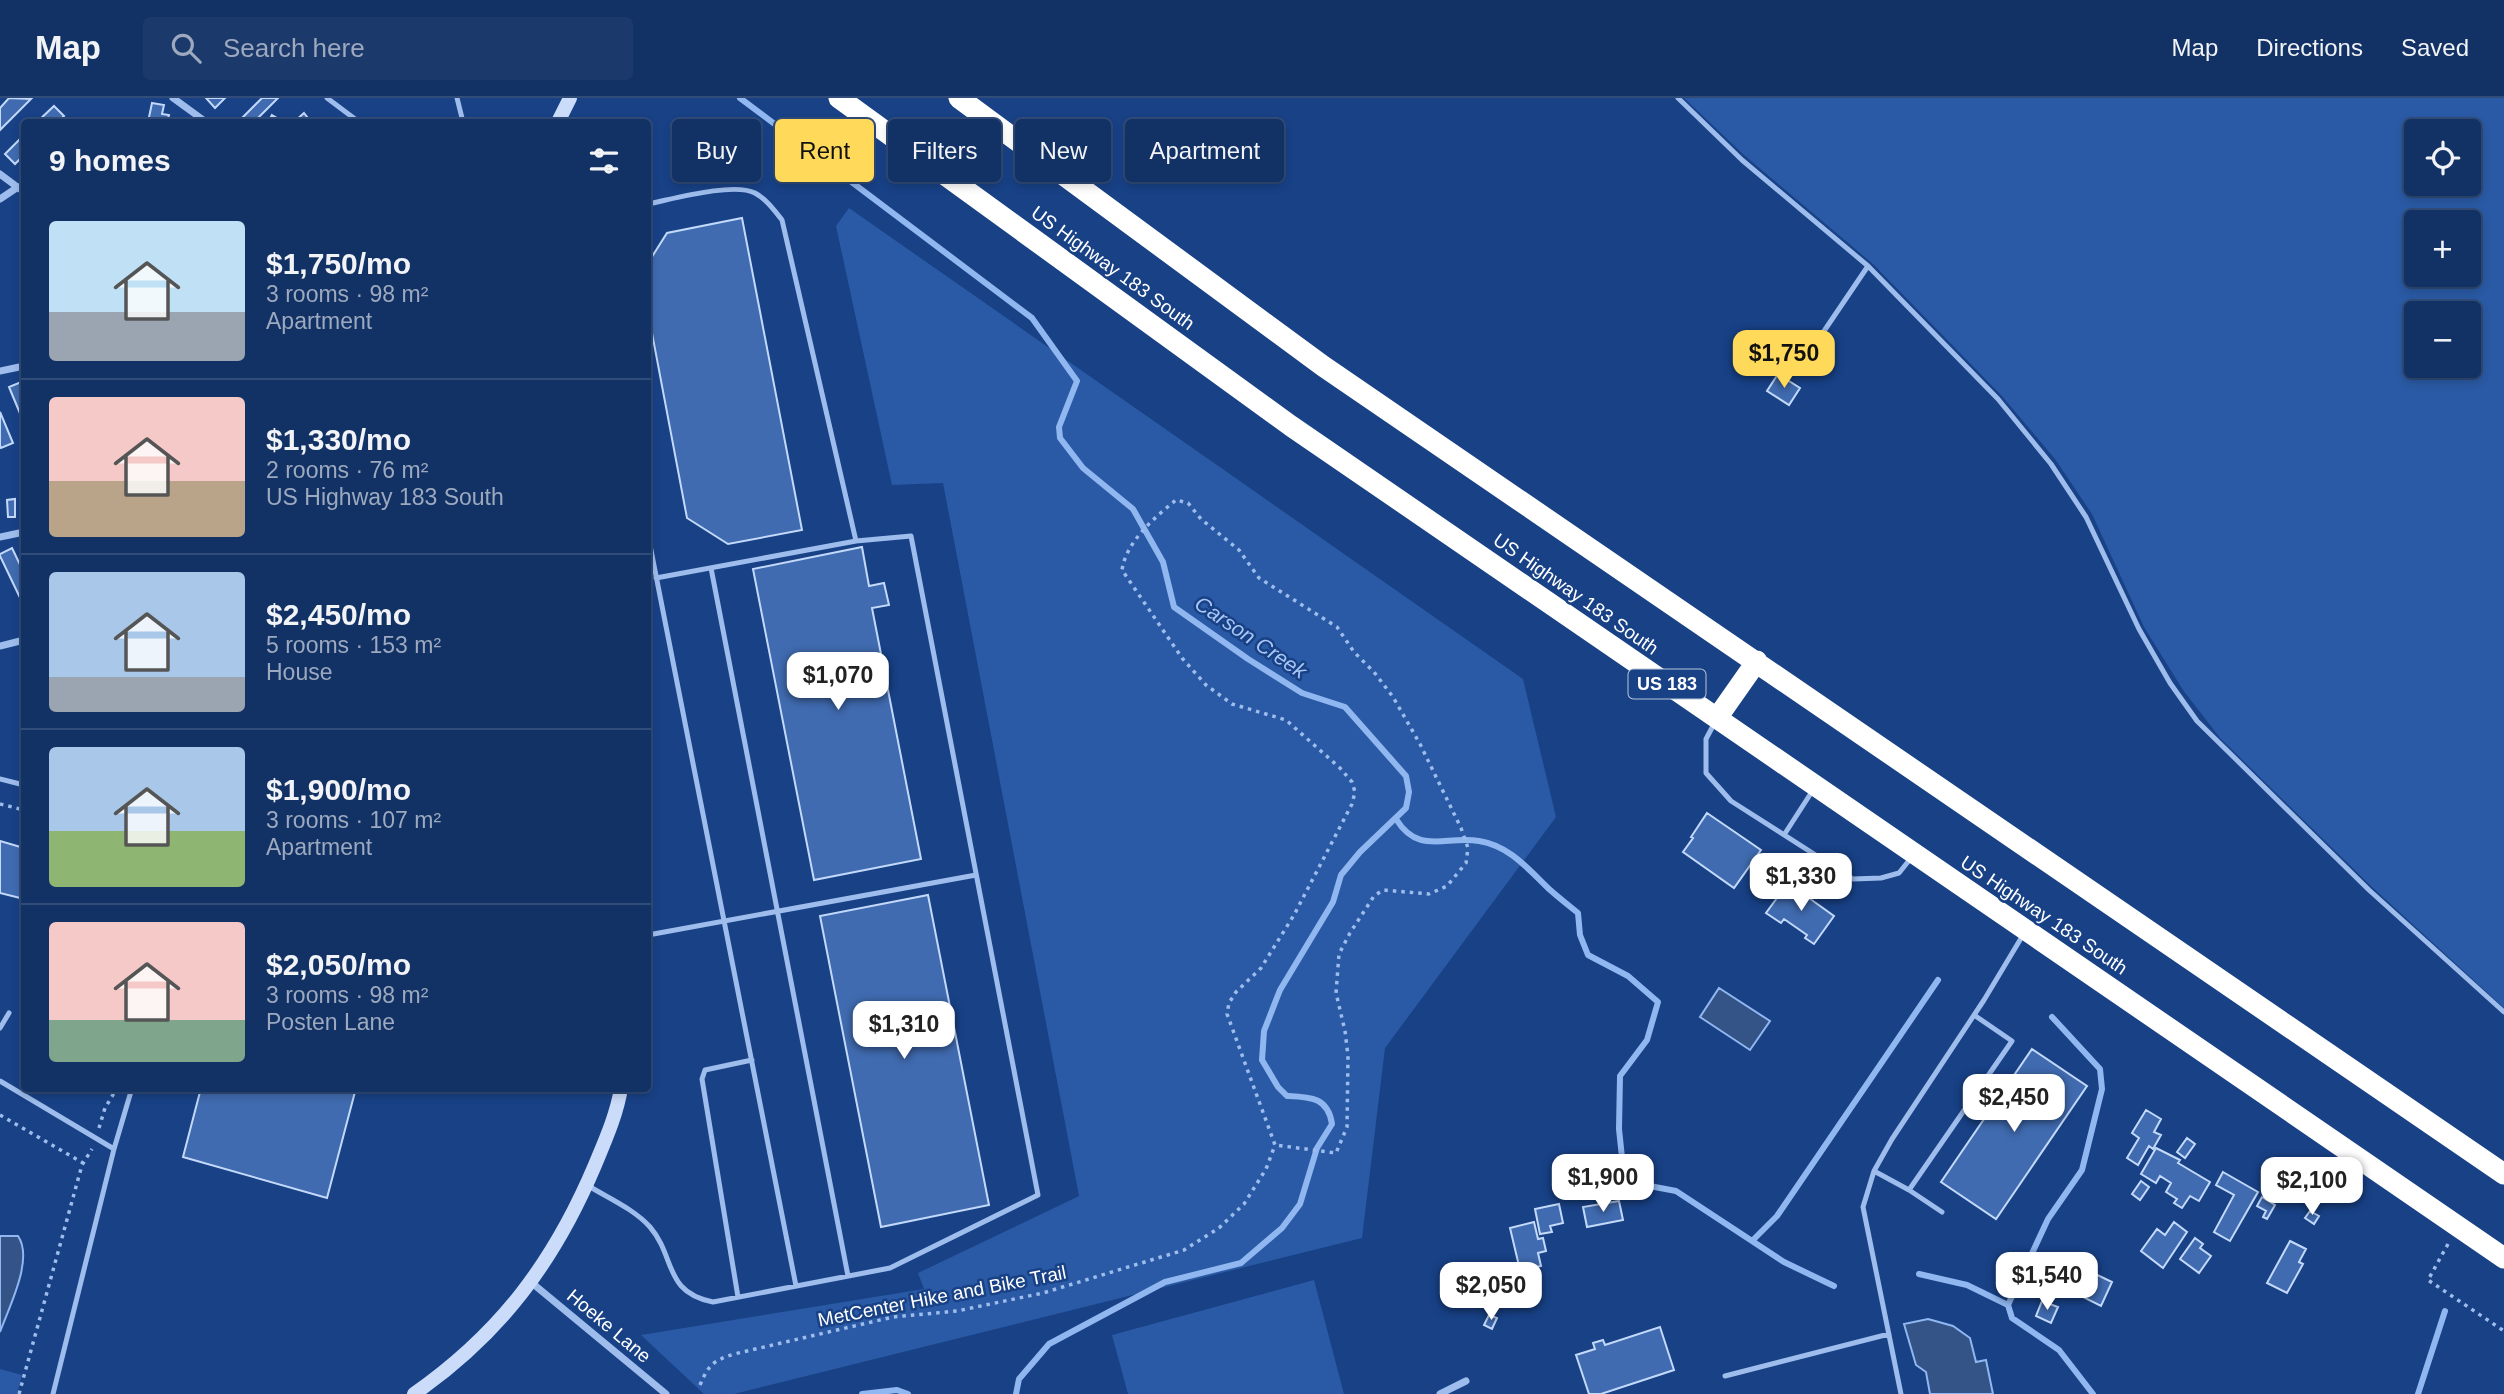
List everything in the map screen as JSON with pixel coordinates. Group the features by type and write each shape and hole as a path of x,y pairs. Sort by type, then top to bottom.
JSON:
{"highway":[{"name":"US Highway 183 South","path":"839,98 1292,426 2504,1258"},
{"path":"959,98 1324,366 2504,1174"},
{"path":"1717,718 1757,661"}],"main road":[{"path":"560,119 570,98"},
{"path":"414,1394 445,1373 485,1336 532,1283 567,1226 587,1185 605,1142 620,1092"}],"street":[{"path":"173,98 202,119"},
{"path":"0,174 21,189 0,199"},
{"path":"0,370 21,366"},
{"path":"0,537 21,533"},
{"path":"0,646 21,641"},
{"name":"Hoeke Lane","path":"532,1283 666,1394"},
{"path":"1440,1394 1466,1381"}],"lane":[{"path":"327,98 355,119"},
{"path":"457,98 462,119"},
{"path":"1678,98 1742,160 1868,265 1998,399 2051,464 2086,517 2139,629 2170,683 2197,721 2368,890 2504,1012"},
{"path":"651,203 735,188 754,193 772,207 782,220 856,541"},
{"path":"1820,337 1868,265"},
{"path":"587,1185 642,1218 653,1230 680,1287 696,1299 713,1302 890,1268 1038,1195 911,536 856,541 656,578"},
{"path":"651,551 796,1286"},
{"path":"711,568 848,1276"},
{"path":"1717,718 1706,739 1706,773 1731,801 1853,878 1881,878 1899,873 1914,854"},
{"path":"0,779 21,784"},
{"path":"1784,835 1816,786"},
{"path":"651,934 976,875"},
{"path":"1901,1394 1863,1207 1874,1171 1892,1139 1974,1015 2026,930"},
{"path":"0,1028 9,1013"},
{"path":"1909,1190 2012,1041 1974,1015"},
{"path":"737,1297 702,1079 705,1070 751,1060"},
{"path":"0,1081 114,1149"},
{"path":"53,1394 131,1092"},
{"path":"1874,1171 1942,1212"},
{"path":"1725,1376 1889,1334"}],"path":[{"path":"1176,500 1188,503 1201,519 1239,550 1259,578 1337,627 1354,652 1393,697 1420,744 1468,848 1466,863 1447,886 1429,894 1383,890 1374,896 1339,954 1336,993 1348,1056 1347,1127 1336,1153 1276,1145 1227,1014 1228,1003 1261,968 1294,915 1352,804 1355,792 1352,782 1340,768 1286,720 1232,704 1206,685 1190,667 1122,570 1124,558 1134,541 1176,500"},
{"path":"0,804 21,809"},
{"path":"19,1394 83,1163 92,1151 105,1108 115,1092"},
{"path":"0,1115 83,1163"},
{"name":"MetCenter Hike and Bike Trail","path":"700,1385 707,1369 715,1360 734,1354 893,1317 957,1311 1043,1293 1184,1250 1219,1228 1244,1204 1266,1169 1276,1145"},
{"path":"2458,1226 2428,1280 2504,1331"}],"shaded area":[{"path":"1684,98 2504,98 2504,1008 2371,886 2220,738 2183,690 2144,627 2092,514 2055,459 2001,395 1873,264 1744,155"},
{"path":"849,208 1523,679 1556,817 1385,1048 1362,1238 734,1394 704,1394 641,1335 924,1289 918,1273 1079,1196 943,483 892,485 836,226"},
{"path":"1719,988 1770,1021 1750,1050 1700,1017"},
{"path":"0,1236 18,1236 23,1257 14,1297 0,1332"},
{"path":"1314,1280 1344,1394 1128,1394 1112,1335"},
{"path":"1928,1319 1953,1326 1970,1338 1976,1362 1986,1360 1993,1394 1930,1394 1926,1372 1916,1365 1904,1324"},
{"path":"0,1369 22,1375 17,1394 0,1394"}],"building":[{"path":"9,98 31,99 0,130 0,108"},
{"path":"206,98 225,98 215,108"},
{"path":"262,98 278,98 257,119 241,119"},
{"path":"152,103 164,105 162,114 169,115 168,119 149,119"},
{"path":"54,106 64,116 60,119 40,119"},
{"path":"304,113 309,119 297,119"},
{"path":"21,138 21,158 15,164 5,154"},
{"path":"742,218 802,530 728,544 687,518 651,328 651,258 667,233"},
{"path":"1778,374 1800,388 1789,405 1767,391"},
{"path":"21,382 21,416 9,387"},
{"path":"0,412 13,443 1,448 0,446"},
{"path":"15,499 15,517 8,517 7,500"},
{"path":"862,547 869,586 884,583 889,605 872,608 921,859 814,880 753,569"},
{"path":"12,548 21,567 21,600 0,556"},
{"path":"1707,813 1761,850 1734,888 1683,852"},
{"path":"0,841 21,847 21,898 0,893"},
{"path":"1788,883 1834,916 1814,944 1805,938 1807,935 1784,919 1781,923 1766,913"},
{"path":"928,895 989,1205 881,1227 820,916"},
{"path":"2032,1049 2087,1086 1996,1219 1941,1182"},
{"path":"200,1092 355,1092 327,1198 183,1157"},
{"path":"2146,1110 2161,1119 2154,1132 2161,1135 2153,1149 2149,1146 2138,1165 2127,1158 2139,1138 2132,1133"},
{"path":"2187,1138 2195,1144 2185,1158 2177,1152"},
{"path":"2156,1148 2180,1160 2178,1163 2210,1182 2199,1201 2190,1196 2182,1208 2174,1203 2177,1199 2166,1192 2171,1183 2160,1176 2156,1183 2141,1174"},
{"path":"2223,1172 2258,1192 2230,1241 2214,1232 2234,1195 2216,1185"},
{"path":"2141,1181 2149,1187 2140,1200 2132,1194"},
{"path":"2262,1197 2275,1205 2267,1219 2263,1217 2266,1211 2257,1206"},
{"path":"1619,1201 1623,1220 1587,1227 1583,1207"},
{"path":"1559,1204 1563,1223 1550,1226 1552,1232 1540,1234 1535,1209"},
{"path":"2310,1211 2319,1216 2314,1224 2305,1218"},
{"path":"1534,1222 1538,1239 1543,1238 1546,1251 1538,1253 1541,1266 1520,1270 1510,1228"},
{"path":"2174,1222 2187,1232 2163,1268 2141,1251 2157,1229 2165,1235"},
{"path":"2195,1238 2203,1244 2200,1248 2211,1256 2199,1273 2180,1259"},
{"path":"2290,1241 2306,1249 2299,1262 2303,1264 2287,1293 2267,1283"},
{"path":"2078,1258 2092,1265 2089,1271 2112,1282 2101,1306 2055,1283 2067,1259 2075,1263"},
{"path":"2042,1301 2058,1307 2051,1323 2036,1316"},
{"path":"1489,1315 1497,1318 1492,1329 1484,1325"},
{"path":"1660,1327 1674,1370 1601,1394 1589,1394 1576,1355 1595,1349 1593,1343 1603,1340 1605,1345"}],"waterway":[{"name":"Carson Creek","path":"740,98 1032,318 1077,381 1059,427 1060,438 1083,468 1133,509 1163,562 1174,607 1302,693 1345,707 1406,776 1409,792 1406,808 1360,852 1341,875 1333,902 1280,990 1264,1031 1262,1060 1278,1087 1287,1096 1317,1100 1327,1108 1332,1124 1317,1148 1300,1204 1282,1228 1241,1263 1165,1282 1049,1344 1019,1379 1016,1394"},
{"path":"1396,819 1405,830 1424,841 1479,841 1509,853 1578,913 1580,935 1588,955 1628,976 1658,1002 1647,1040 1620,1076 1619,1129 1623,1167 1639,1184 1676,1191 1784,1262 1834,1286"},
{"path":"1753,1240 1777,1216 1938,980"},
{"path":"2052,1017 2100,1069 2102,1089 2082,1170 2048,1219 2008,1305 2012,1318 2059,1350 2093,1394"},
{"path":"1919,1274 1967,1285 2008,1305"},
{"path":"2418,1394 2445,1311"},
{"name":"Carson Creek","path":"862,1394 897,1390 908,1394"}]}
